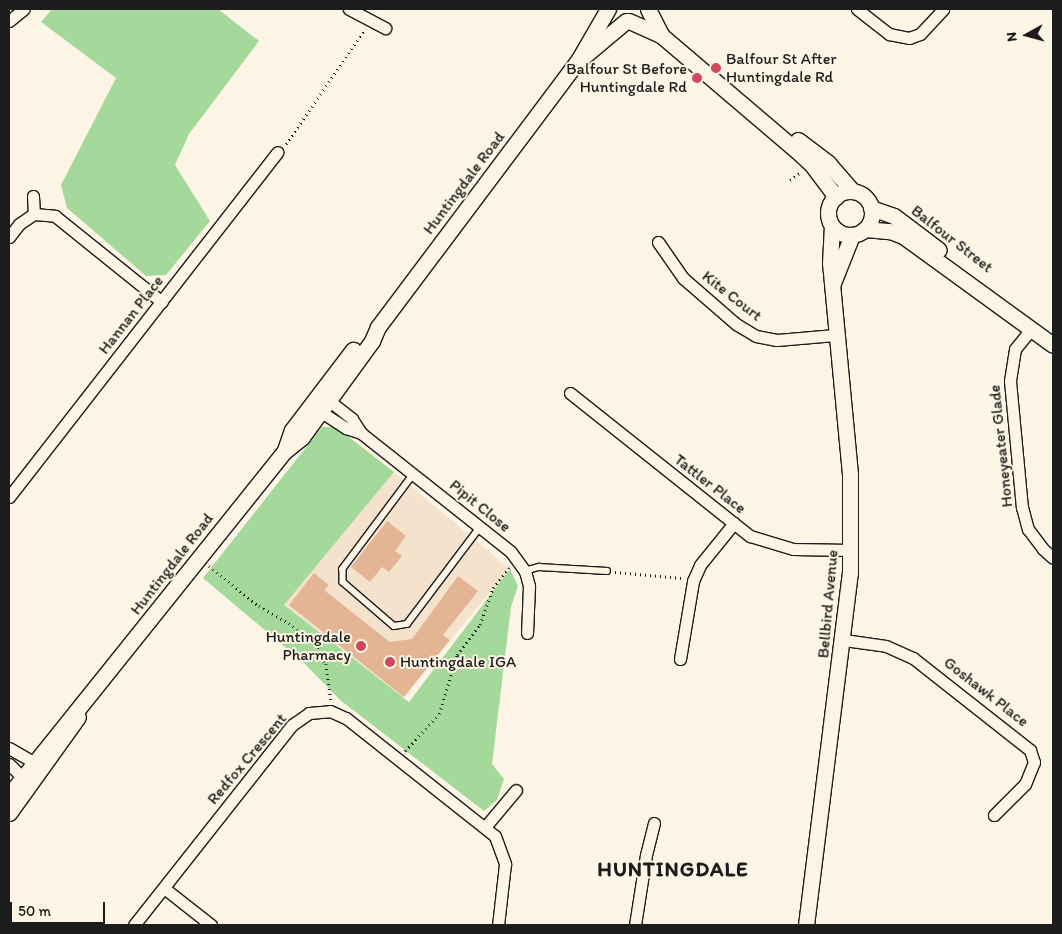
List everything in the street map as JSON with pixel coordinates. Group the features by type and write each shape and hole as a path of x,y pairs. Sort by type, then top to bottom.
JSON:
{"street":[{"path":"9,21 24,9"},
{"path":"349,9 385,28"},
{"name":"Balfour Street","path":"609,9 617,18 662,36 731,93 812,165 836,197"},
{"name":"Huntingdale Road","path":"9,813 26,781 38,765 68,736 88,700 198,557 285,451 302,437 320,403 372,341 378,327 579,59 609,9"},
{"name":"Balfour Street","path":"646,9 662,36"},
{"name":"Huntingdale Road","path":"579,59 646,9"},
{"path":"856,9 889,34 909,38 920,34 942,9"},
{"name":"Balfour Street","path":"731,93 820,157 852,191 864,197 871,208 903,222 975,278 1006,308"},
{"name":"Hannan Place","path":"9,497 278,152"},
{"path":"832,226 828,214 836,197 852,191"},
{"path":"33,196 34,214"},
{"path":"859,232 870,223 871,208"},
{"path":"9,237 19,224 34,214 55,216 162,302"},
{"name":"Balfour Street","path":"832,226 841,233 890,231 903,236 1006,308 1053,345"},
{"name":"Bellbird Avenue","path":"806,925 844,640 850,550 850,474 835,335 833,284 830,263 832,226"},
{"name":"Bellbird Avenue","path":"833,284 859,232"},
{"name":"Kite Court","path":"658,242 683,278 736,324 756,336 777,340 835,335"},
{"name":"Honeyeater Glade","path":"1032,328 1014,349 1011,391 1022,507 1028,528 1043,550 1053,558"},
{"name":"Tattler Place","path":"570,394 734,524 768,544 793,549 850,550"},
{"name":"Pipit Close","path":"320,403 352,419 361,433 480,527 518,560 525,571 529,586 527,633"},
{"path":"680,659 693,581 700,565 734,524"},
{"name":"Goshawk Place","path":"844,640 886,646 913,658 1030,750 1034,762 1025,784 994,815"},
{"path":"330,711 346,718 485,827 502,849 505,864 498,925"},
{"name":"Redfox Crescent","path":"134,925 292,725 310,713 330,711"},
{"path":"9,748 38,765"},
{"path":"9,764 26,781"},
{"name":"Huntingdale Road","path":"9,795 26,781"},
{"path":"485,827 516,790"},
{"path":"635,925 646,855 654,822"},
{"path":"164,888 211,925"}],"lane":[{"path":"414,474 343,569 343,582 394,626 407,624 480,527"},
{"path":"525,571 540,567 607,571"}],"path":[{"path":"278,152 293,136 371,21"},
{"path":"198,557 259,606 289,623 319,647 326,664 330,711"},
{"path":"399,759 439,714 457,655 480,625 498,580 518,560"},
{"path":"607,571 693,581"}],"shaded area":[{"path":"394,472 510,569 398,702 283,605"}],"green space":[{"path":"52,9 218,9 259,41 189,134 175,165 210,221 166,275 146,276 67,208 61,185 116,78 41,22"},
{"path":"322,427 336,427 394,472 284,605 409,702 510,569 518,586 511,607 492,764 504,779 497,800 484,811 340,700 305,664 203,578"}],"building":[{"path":"387,521 406,536 395,551 402,556 389,572 382,567 370,582 351,567"},
{"path":"314,573 329,585 324,590 390,642 412,639 458,576 478,591 443,635 450,640 404,697 289,605"}],"place":[{"name":"Balfour St After Huntingdale Rd","path":"716,68"},
{"name":"Balfour St Before Huntingdale Rd","path":"697,78"},
{"name":"Huntingdale Pharmacy","path":"361,646"},
{"name":"Huntingdale IGA","path":"390,662"}],"district":[{"name":"HUNTINGDALE","path":"673,869"}]}
